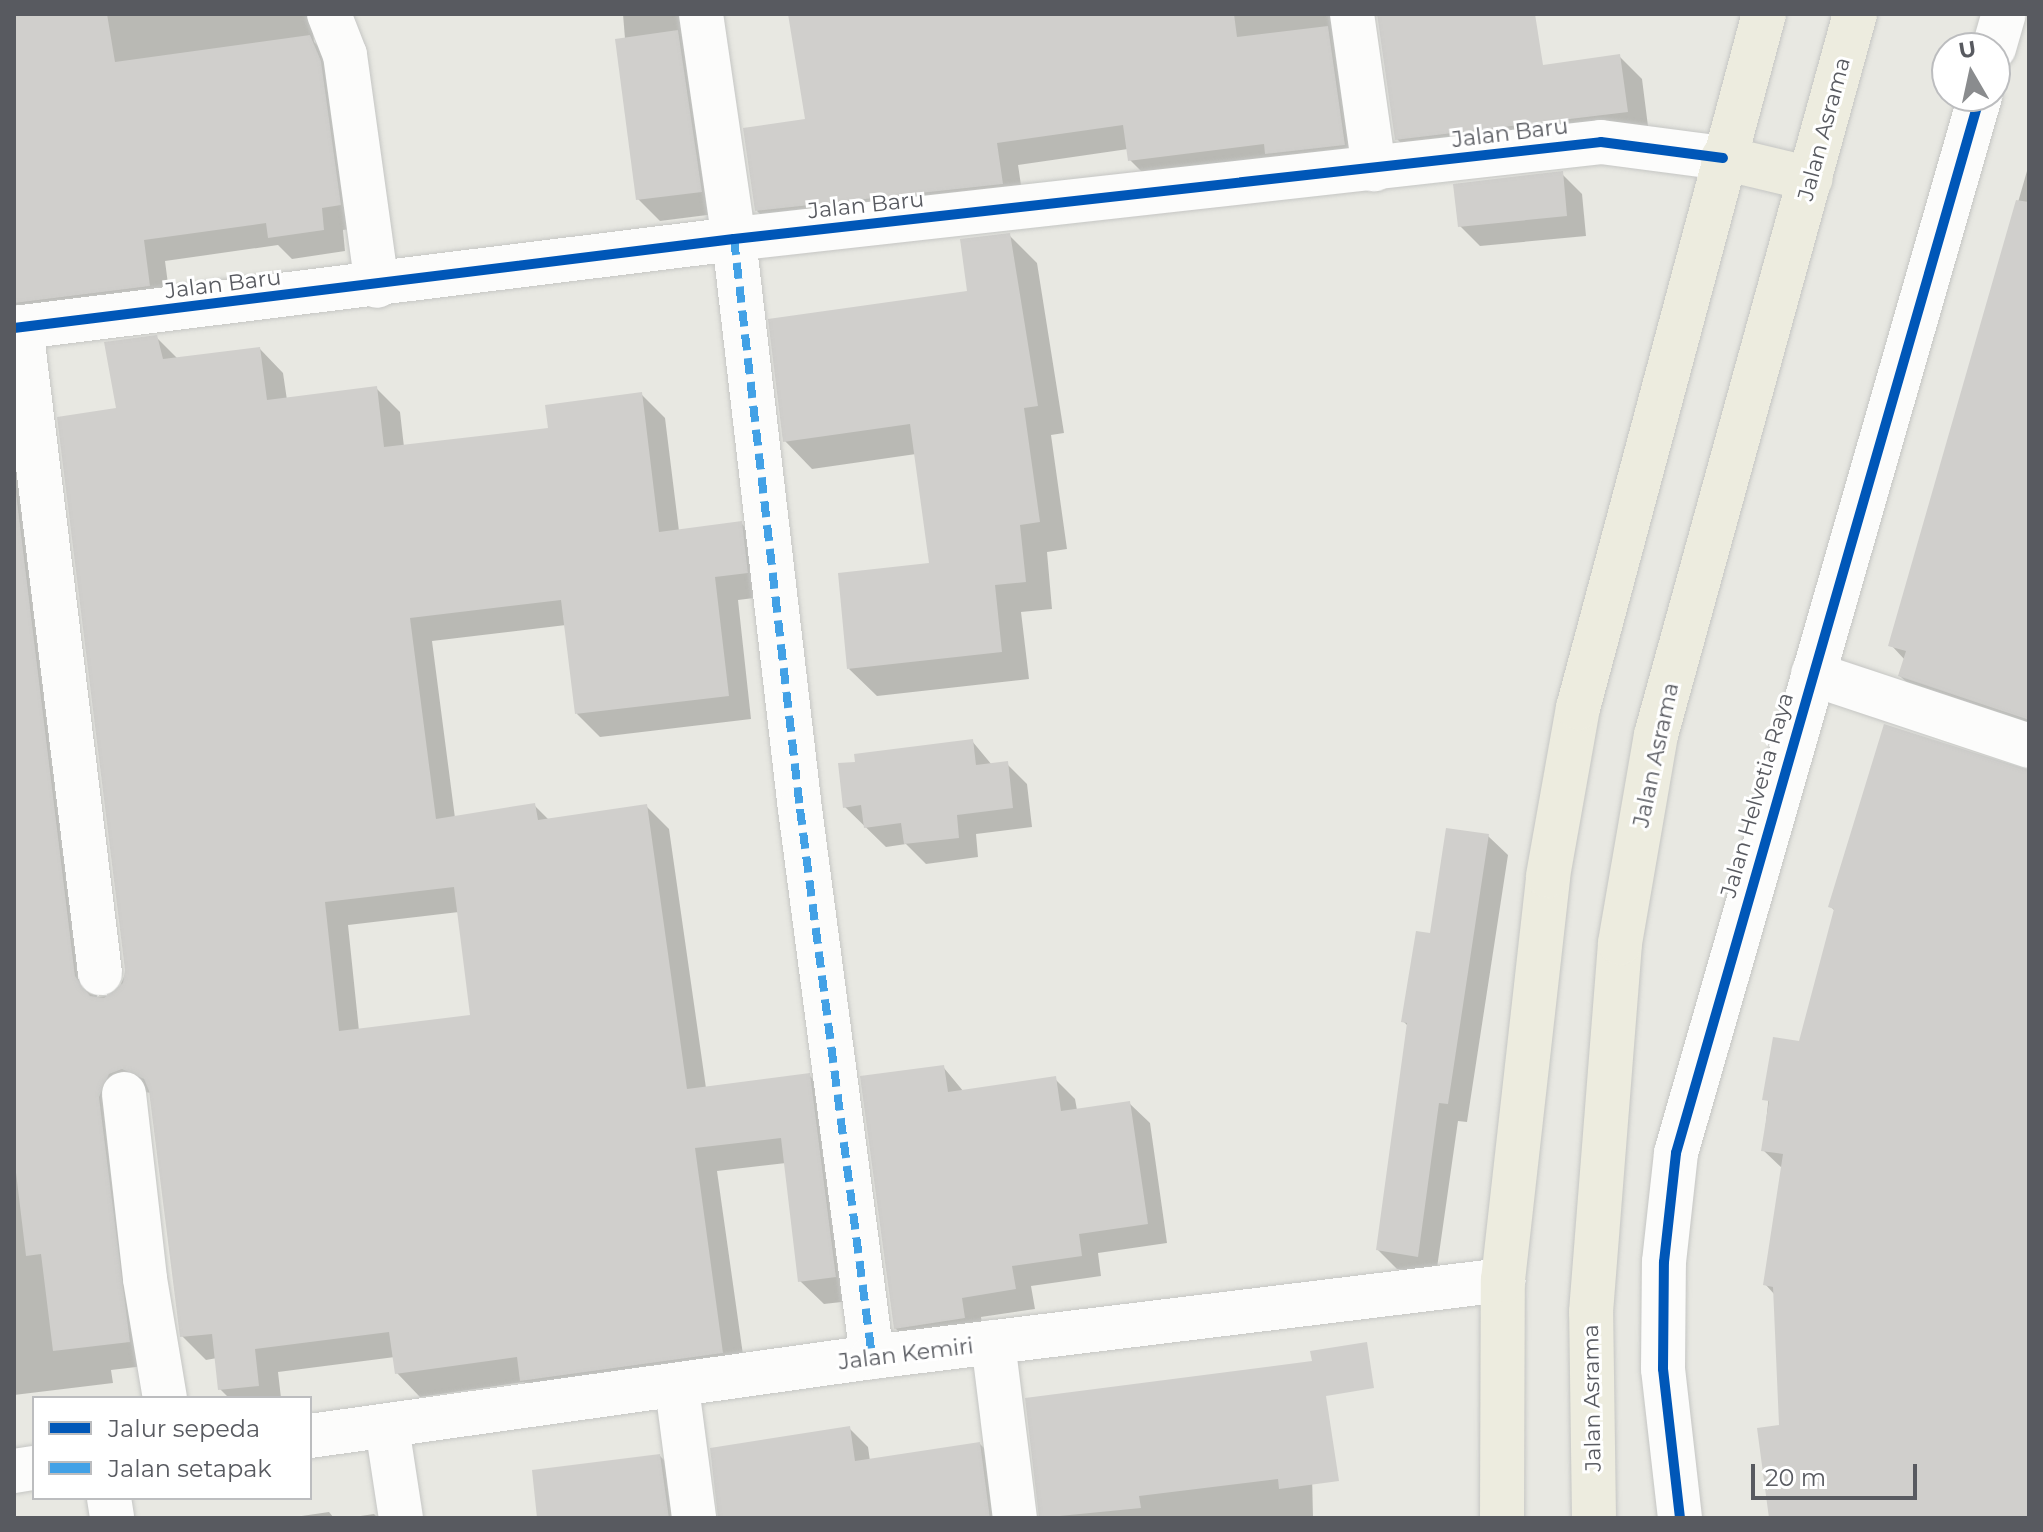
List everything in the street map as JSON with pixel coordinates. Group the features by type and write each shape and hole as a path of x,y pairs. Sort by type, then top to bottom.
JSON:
{"highway":[{"path":"1502,1518 1503,1280 1548,876 1578,708 1764,14"},
{"name":"Jalan Asrama","path":"1594,1518 1591,1312 1620,943 1656,735 1855,14"},
{"path":"1723,158 1811,179"}],"street":[{"path":"329,14 345,55 377,286"},
{"path":"701,14 734,239 800,809 872,1357"},
{"path":"1352,14 1374,169"},
{"name":"Jalan Helvetia Raya","path":"1680,1518 1663,1369 1664,1262 1676,1153 1975,112"},
{"name":"Jalan Baru","path":"18,327 377,286 734,239 1601,142 1652,145 1723,158"},
{"path":"18,327 100,973"},
{"path":"1813,674 2029,746"},
{"path":"124,1094 145,1279 165,1396"},
{"name":"Jalan Kemiri","path":"312,1436 677,1388 872,1357 1503,1280"},
{"path":"993,1342 1015,1518"},
{"path":"677,1388 694,1518"},
{"path":"387,1427 401,1518"}],"building":[{"path":"14,14 107,14 115,62 310,35 321,61 341,205 322,208 324,230 268,238 266,223 144,240 150,286 14,303"},
{"path":"788,14 1234,14 1237,37 1328,26 1345,145 1265,154 1264,144 1128,161 1123,125 997,143 1003,184 755,211 743,128 805,119"},
{"path":"1377,14 1535,14 1543,65 1620,54 1628,112 1395,140"},
{"path":"678,30 702,192 636,200 615,39"},
{"path":"1563,171 1567,216 1458,227 1453,184"},
{"path":"2016,200 2029,202 2029,720 1898,676 1906,651 1888,646"},
{"path":"1010,233 1038,406 1024,408 1040,522 1020,525 1026,582 995,585 1002,652 847,669 838,573 929,563 910,424 783,442 768,319 967,291 960,239"},
{"path":"157,335 163,359 260,347 267,400 377,386 384,447 548,428 545,405 642,392 659,532 742,521 748,573 715,577 729,696 575,714 561,600 410,618 436,819 535,803 538,820 647,804 687,1089 810,1073 836,1277 798,1282 781,1138 695,1148 723,1353 520,1381 517,1357 395,1374 389,1332 255,1349 259,1386 218,1390 212,1334 180,1337 149,1091 144,1079 122,1069 109,1074 99,1097 130,1342 53,1351 41,1254 26,1256 14,1156 14,476 75,976 90,996 104,998 123,983 125,970 57,417 116,408 104,342","holes":["454,887 470,1015 339,1031 325,902"]},
{"path":"1884,724 2029,770 2029,1518 1769,1518 1757,1428 1779,1425 1773,1287 1763,1285 1783,1154 1761,1151 1769,1101 1762,1100 1773,1037 1799,1041 1834,909 1828,907"},
{"path":"973,739 976,765 1008,761 1013,808 957,815 959,838 904,844 901,823 864,828 861,805 843,808 838,763 855,762 854,754"},
{"path":"1446,828 1489,834 1448,1104 1439,1103 1418,1257 1376,1250 1407,1023 1401,1022 1416,931 1430,933"},
{"path":"944,1065 948,1092 1056,1076 1061,1111 1130,1101 1148,1224 1079,1234 1082,1256 1012,1266 1016,1289 962,1298 965,1318 894,1329 860,1076"},
{"path":"1367,1342 1374,1388 1326,1396 1339,1481 1279,1489 1278,1479 1139,1496 1141,1508 1039,1518 1025,1398 1312,1361 1310,1351"},
{"path":"850,1426 855,1461 980,1442 990,1518 718,1518 710,1448"},
{"path":"660,1454 669,1518 537,1518 532,1470"}],"marked path":[{"path":"734,239 800,809 872,1357"}],"cycle path":[{"path":"1680,1518 1663,1369 1664,1262 1676,1153 1975,112"},
{"path":"14,328 734,239 1601,142 1723,158"}]}
